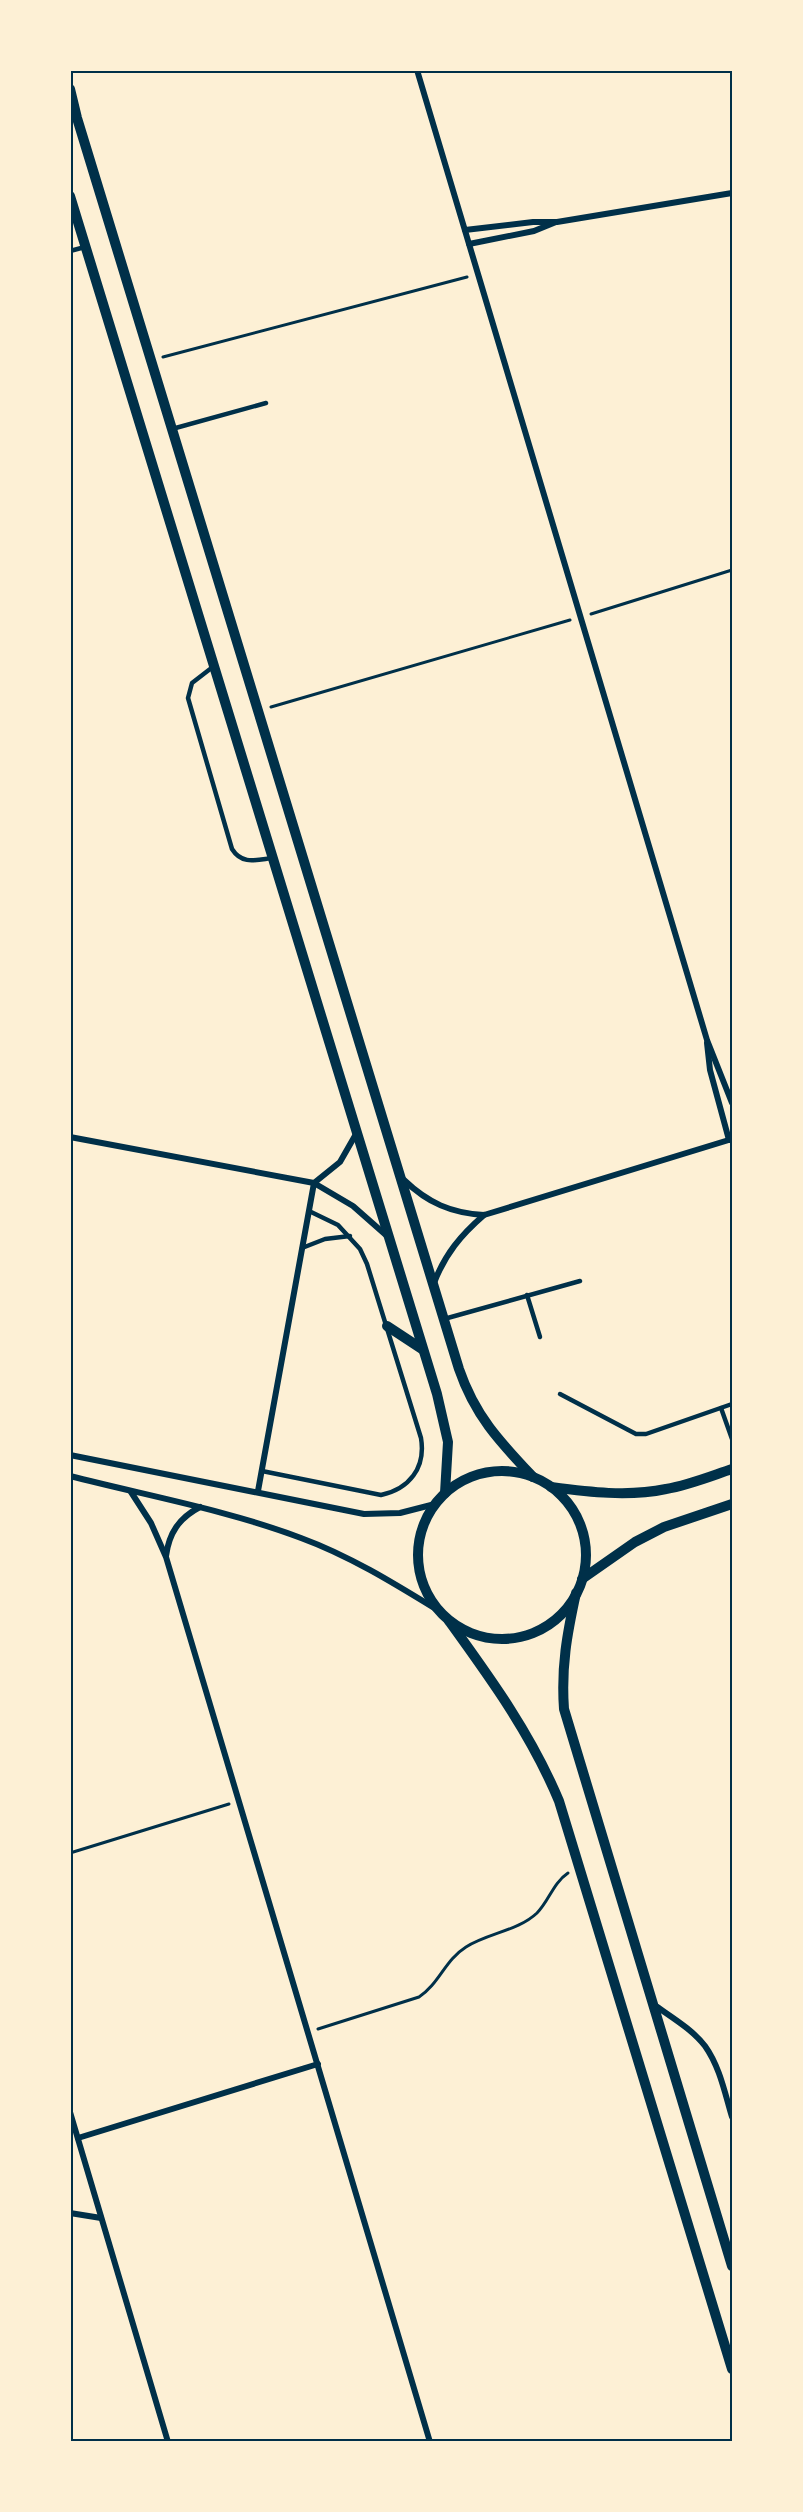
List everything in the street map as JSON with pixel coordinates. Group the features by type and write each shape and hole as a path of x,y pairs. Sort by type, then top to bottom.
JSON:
{"street":[{"path":"417,70 707,1040 732,1103"},
{"path":"70,88 77,118 465,1388 492,1434 533,1477"},
{"path":"469,244 534,231 557,222 732,193"},
{"path":"70,196 447,1429 448,1456 445,1493"},
{"path":"465,230 541,221 557,222"},
{"path":"402,1178 418,1194 439,1206 461,1214 484,1215 731,1140 710,1070 707,1040"},
{"path":"258,1491 314,1183 339,1162 356,1134"},
{"path":"70,1137 314,1183 353,1206 387,1236"},
{"path":"434,1283 453,1245 484,1215"},
{"path":"387,1326 423,1349"},
{"path":"70,1455 364,1514 400,1513 435,1504"},
{"path":"551,1487 617,1494 652,1492 732,1469"},
{"path":"732,2266 564,1709 562,1681 564,1653 576,1593 585,1565 584,1536 572,1509 551,1487 533,1477 507,1471 468,1479 445,1493 435,1504 422,1530 418,1558 424,1587 439,1611 449,1621 510,1706 532,1742 559,1801 732,2368"},
{"path":"70,1476 200,1507 271,1527 333,1551 439,1611"},
{"path":"131,1492 151,1523 166,1557 430,2442"},
{"path":"582,1579 635,1542 664,1527 732,1504"},
{"path":"166,1557 168,1544 179,1522 200,1507"},
{"path":"449,1621 461,1629 489,1638 519,1637 533,1633 558,1617 576,1593"},
{"path":"652,2003 692,2032 704,2045 713,2060 731,2108 732,2117"},
{"path":"78,2138 318,2064"},
{"path":"70,2112 168,2442"},
{"path":"70,2213 101,2218"}],"lane":[{"path":"70,251 86,247"},
{"path":"172,429 266,403"},
{"path":"214,666 192,682 188,698 232,849 235,854 246,861 272,858"},
{"path":"262,1471 371,1495 381,1495 400,1489 414,1476 422,1458 422,1438 367,1264 350,1236 324,1217 309,1211"},
{"path":"302,1248 325,1239 350,1236"},
{"path":"444,1319 580,1281"},
{"path":"527,1296 540,1337"},
{"path":"560,1394 636,1434 646,1434 732,1404"},
{"path":"720,1408 732,1440"}],"path":[{"path":"151,360 478,275"},
{"path":"259,711 581,617 732,570"},
{"path":"70,1853 239,1801"},
{"path":"308,2032 419,1997 433,1987 456,1954 476,1942 530,1919 543,1907 560,1878 571,1871 581,1869"}]}
